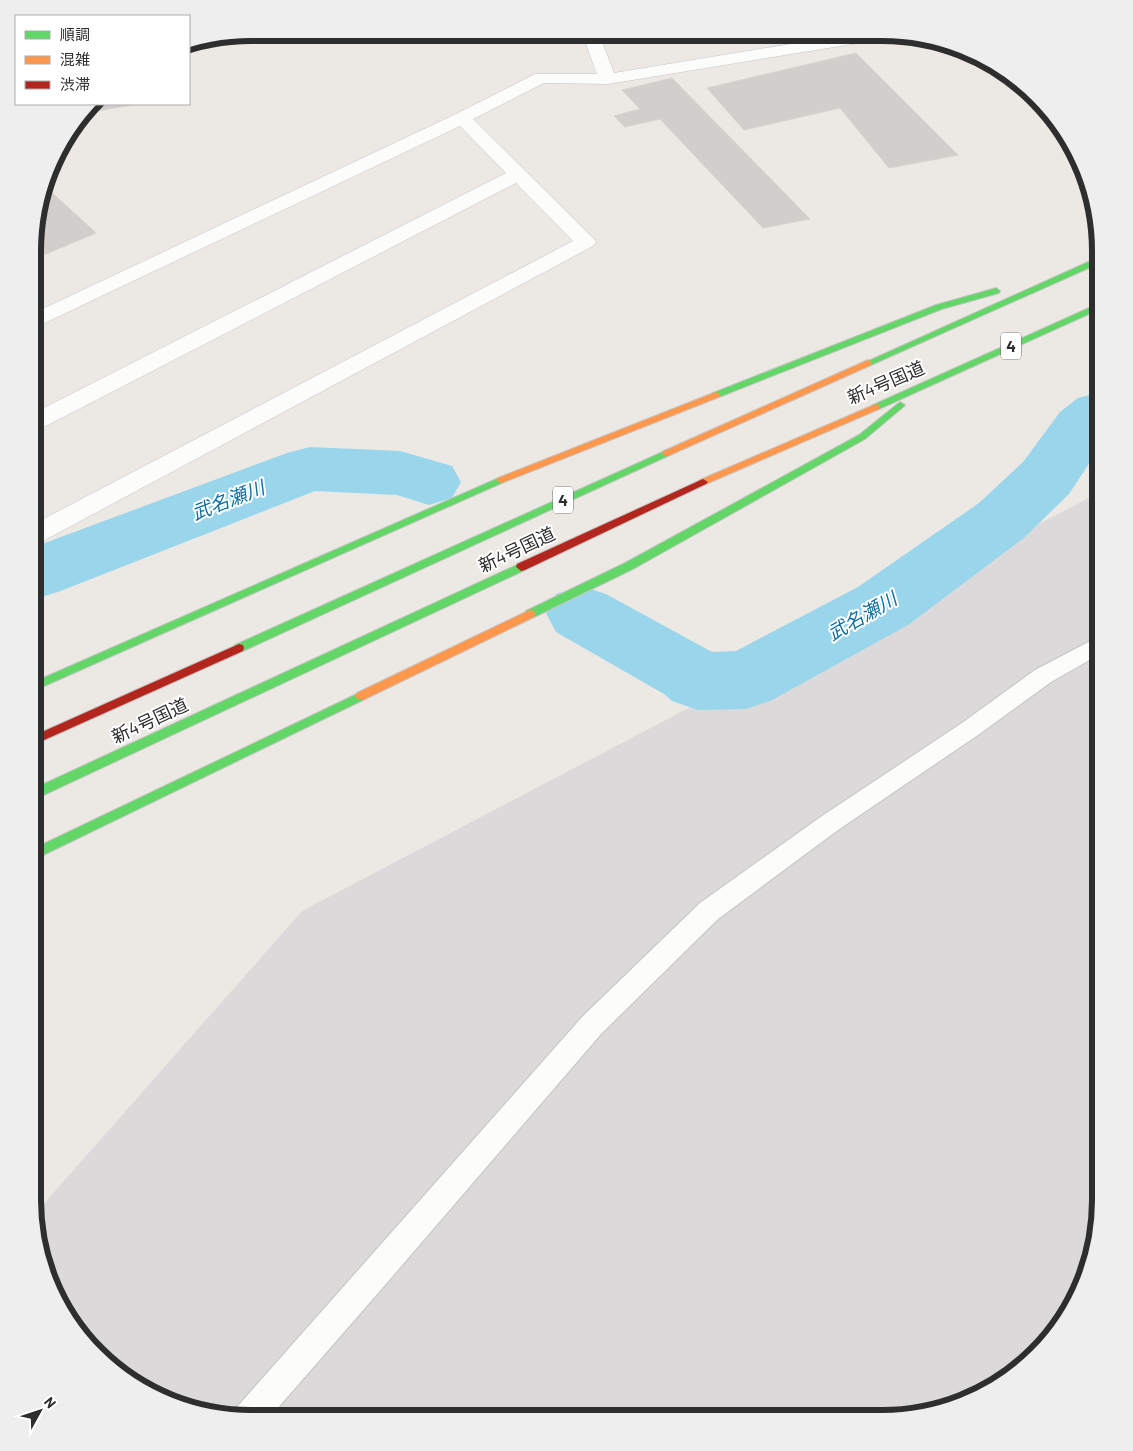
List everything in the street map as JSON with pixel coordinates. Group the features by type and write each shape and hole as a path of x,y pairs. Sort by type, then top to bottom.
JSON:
{"highway":[{"path":"41,684 525,471 939,307 1092,262"},
{"name":"新4号国道","path":"41,737 698,439 1092,263"},
{"name":"新4号国道","path":"41,791 728,470 1092,310"},
{"path":"41,851 629,566 862,437 922,386"}],"street":[{"path":"593,41 608,79"},
{"path":"41,318 462,118 542,78 608,79 840,41"},
{"path":"41,531 586,242 462,118"},
{"path":"41,419 518,174"}],"lane":[{"path":"255,1410 592,1025 709,911 830,823 970,729 1043,676 1092,648"}],"shaded area":[{"path":"1092,496 1092,1200 1090,1227 1081,1267 1064,1305 1040,1338 1020,1358 987,1382 962,1394 936,1403 882,1410 251,1410 197,1403 171,1394 146,1382 113,1358 93,1338 69,1305 57,1280 48,1254 41,1206 302,911"}],"building":[{"path":"856,53 958,155 889,168 840,108 744,130 707,88"},
{"path":"986,68 1011,86 1007,87"},
{"path":"672,78 810,219 763,228 660,119 625,127 614,116 640,109 622,90"},
{"path":"101,105 132,105 94,112"},
{"path":"50,191 96,233 41,256 43,224"}],"waterway":[{"name":"武名瀬川","path":"581,613 690,674 698,681 746,680 883,606 1002,520 1046,478 1082,427 1092,419"},
{"name":"武名瀬川","path":"41,571 310,469 400,473 429,482"}],"traffic: fast":[{"path":"868,363 1092,264"},
{"path":"716,395 939,307 996,291"},
{"path":"876,407 1092,310"},
{"path":"530,614 629,566 862,437 900,405"},
{"path":"239,648 667,453"},
{"path":"41,684 501,480"},
{"path":"41,791 521,567"},
{"path":"41,851 361,696"}],"traffic: slow":[{"path":"667,453 868,363"},
{"path":"501,480 716,395"},
{"path":"703,482 876,407"},
{"path":"361,696 530,614"}],"traffic: jam":[{"path":"521,567 703,482"},
{"path":"41,737 239,648"}]}
